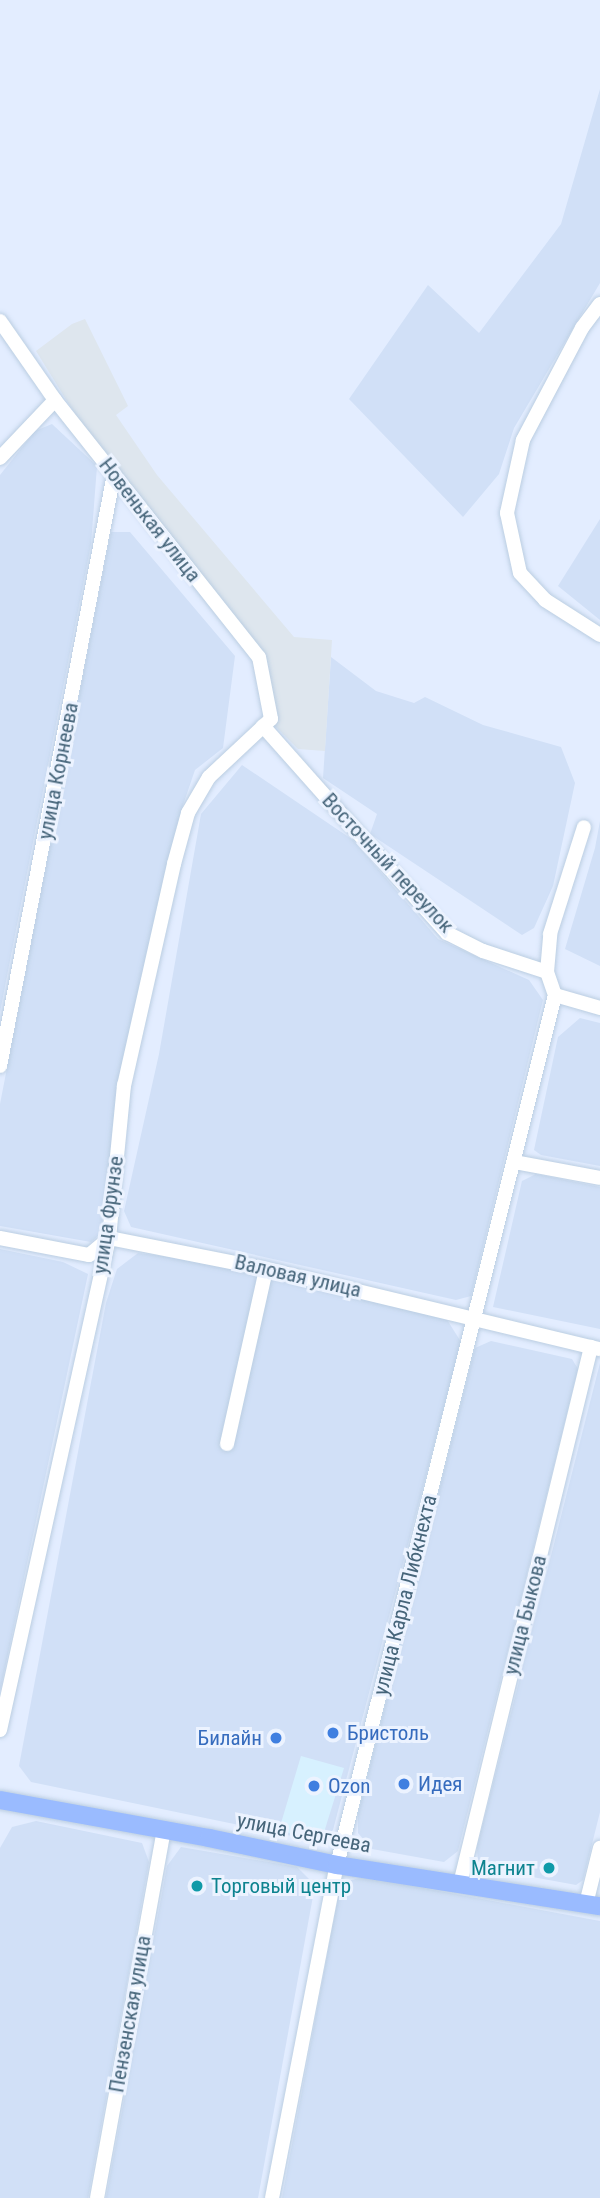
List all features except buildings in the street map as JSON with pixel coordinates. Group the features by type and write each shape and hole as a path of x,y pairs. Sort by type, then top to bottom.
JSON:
{"main road":[{"name":"улица Сергеева","path":"0,1800 164,1829 337,1865 593,1905"}],"street":[{"path":"600,304 582,328 523,440 507,513 520,573 545,600 600,635"},
{"name":"Новенькая улица","path":"0,321 55,400 259,657 271,719 263,726"},
{"path":"0,458 55,400"},
{"name":"улица Корнеева","path":"0,1066 114,474"},
{"name":"Восточный переулок","path":"263,726 447,933 482,951 547,972"},
{"name":"улица Фрунзе","path":"0,1730 109,1238 124,1085 188,813 209,777 263,726"},
{"path":"584,827 550,934 547,972 555,995 600,1008"},
{"name":"улица Карла Либкнехта","path":"272,2198 337,1865 555,995"},
{"path":"514,1161 600,1178"},
{"path":"0,1238 89,1255 109,1238"},
{"name":"Валовая улица","path":"109,1238 266,1269 595,1348"},
{"path":"228,1444 266,1269"},
{"name":"улица Быкова","path":"460,1884 595,1348"},
{"name":"Пензенская улица","path":"97,2198 164,1829"},
{"path":"593,1905 600,1848"}],"shaded area":[{"path":"600,89 600,283 514,428 499,474 463,517 349,399 428,285 479,333 561,224"},
{"path":"85,319 128,406 116,415 157,475 294,637 332,640 325,751 298,749 265,716 249,647 130,503 36,351 72,324"},
{"path":"52,424 97,466 91,544 0,1012 0,475 35,431"},
{"path":"600,519 600,620 558,586"},
{"path":"111,532 130,532 235,656 223,748 195,770 183,805 99,1235 91,1242 0,1226 0,1104"},
{"path":"331,657 376,691 414,703 425,697 483,725 561,747 575,783 553,886 534,928 522,935 370,834 377,814 323,778"},
{"path":"242,765 353,840 438,939 529,980 543,1000 471,1296 456,1300 131,1227 124,1211 159,1054 201,814"},
{"path":"600,821 600,966 565,949 595,848"},
{"path":"580,1018 600,1023 600,1166 541,1155 534,1150 558,1037"},
{"path":"536,1174 600,1187 600,1329 493,1307 522,1181"},
{"path":"0,1249 63,1262 88,1274 0,1692"},
{"path":"138,1253 266,1269 446,1318 461,1342 333,1830 321,1842 31,1782 19,1766 106,1303 117,1269"},
{"path":"491,1341 572,1359 578,1369 458,1851 444,1862 372,1849 358,1833 358,1814 475,1348"},
{"path":"600,1363 600,1812 583,1880 576,1885 489,1869 478,1862 477,1847"},
{"path":"301,1756 344,1768 321,1842 279,1830"},
{"path":"36,1821 142,1843 149,1862 88,2198 0,2198 0,1848 12,1827"},
{"path":"181,1847 297,1867 309,1879 313,1896 258,2198 106,2198 167,1866"},
{"path":"364,1877 600,1921 600,2198 282,2198 339,1892 343,1882"}],"place":[{"name":"Бристоль","path":"333,1733"},
{"name":"Билайн","path":"276,1738"},
{"name":"Идея","path":"404,1784"},
{"name":"Ozon","path":"314,1786"},
{"name":"Магнит","path":"549,1868"},
{"name":"Торговый центр","path":"197,1886"}]}
